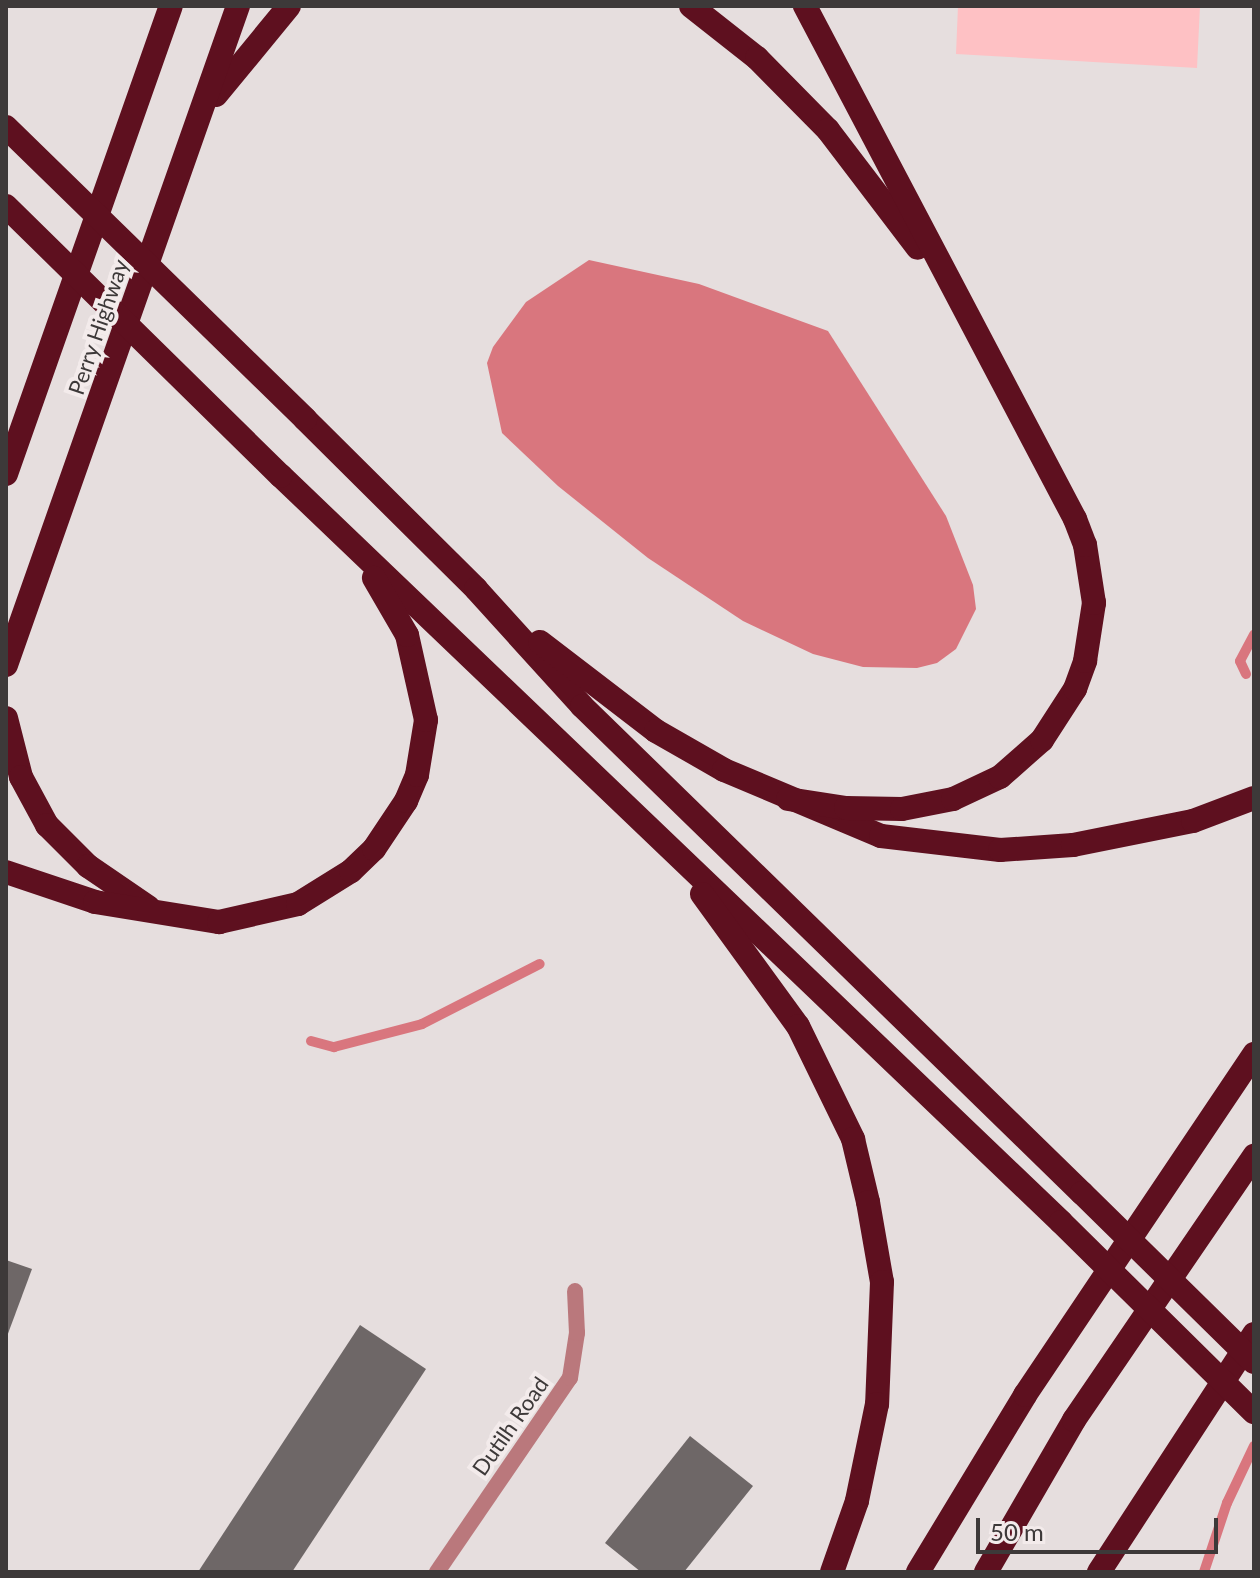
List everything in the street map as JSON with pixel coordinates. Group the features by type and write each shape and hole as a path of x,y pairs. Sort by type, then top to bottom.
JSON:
{"highway":[{"name":"Perry Highway","path":"6,474 171,6"},
{"name":"Perry Highway","path":"6,665 238,6"},
{"path":"197,124 244,57 289,6"},
{"path":"691,6 757,58 828,130 973,325"},
{"path":"788,799 873,810 953,799 1022,760 1051,728 1075,689 1085,661 1094,603 1085,545 805,6"},
{"path":"6,127 476,589 582,706 1254,1362"},
{"path":"6,206 332,526 1061,1222 1254,1412"},
{"path":"6,872 66,894 168,917 245,920 298,904 351,871 374,849 406,801 417,775 426,720 417,663 393,607 332,526"},
{"path":"476,589 656,731 788,799 881,836 1000,850 1134,836 1254,798"},
{"path":"6,718 21,777 47,825 110,884 168,917"},
{"path":"672,853 798,1026 853,1139 868,1202 882,1282 877,1404 857,1501 832,1572"},
{"path":"918,1572 1033,1382 1254,1054"},
{"path":"986,1572 1074,1420 1254,1156"},
{"path":"1099,1572 1254,1334"}],"street":[{"name":"Dutilh Road","path":"437,1572 570,1378 577,1333 575,1291"}],"shaded area":[{"path":"958,6 1200,6 1197,68 956,54"},
{"path":"589,260 699,284 828,331 946,516 973,585 976,609 956,649 937,663 917,668 863,667 813,654 743,621 648,558 558,486 502,433 487,363 493,347 526,302"}],"building":[{"path":"6,1260 32,1269 6,1339"},
{"path":"360,1325 426,1369 292,1572 198,1572"},
{"path":"690,1436 753,1486 684,1572 641,1572 605,1543"}],"waterway":[{"path":"1246,674 1240,661 1254,635"},
{"path":"311,1041 334,1047 422,1024 540,964"},
{"path":"1204,1572 1227,1503 1254,1446"}]}
